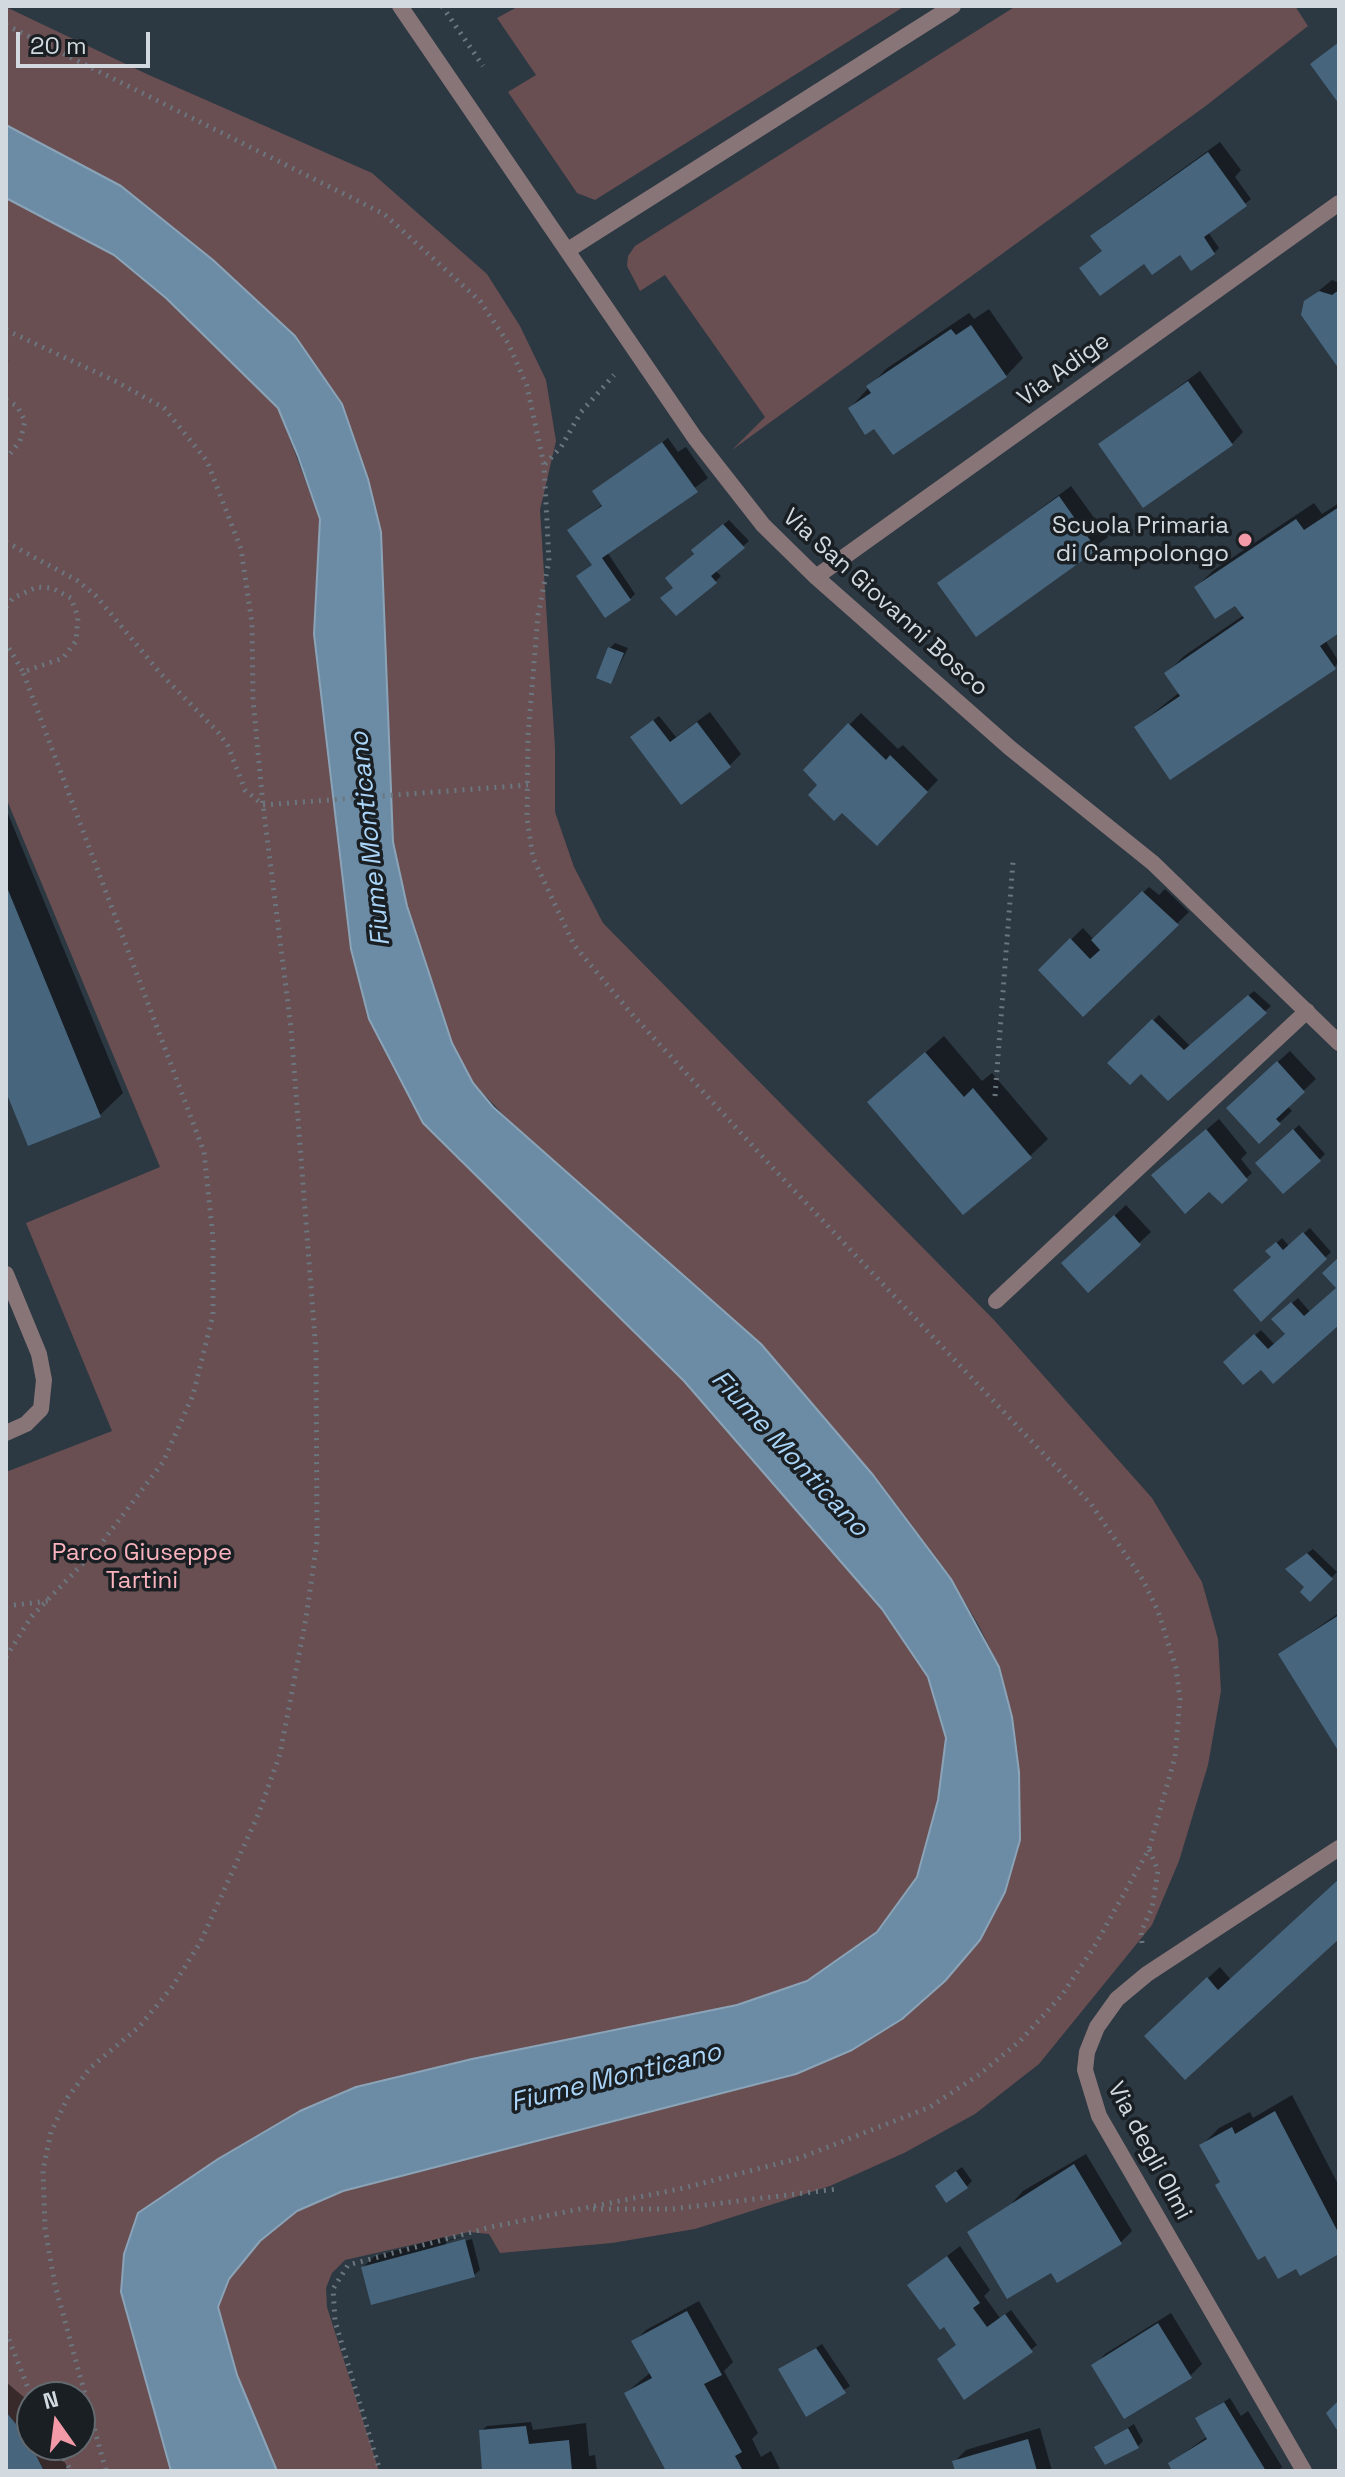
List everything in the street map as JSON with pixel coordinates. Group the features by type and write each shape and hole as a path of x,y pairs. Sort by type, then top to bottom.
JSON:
{"street":[{"name":"Via San Giovanni Bosco","path":"400,6 727,482 816,577 1010,748 1153,863 1339,1043"},
{"path":"568,250 953,6"},
{"name":"Via Adige","path":"816,577 1339,203"},
{"path":"996,1301 1307,1011"},
{"path":"6,1274 39,1354 44,1380 41,1409 26,1424 6,1433"},
{"name":"Via degli Olmi","path":"1304,2471 1099,2116 1088,2090 1087,2052 1097,2027 1117,1999 1147,1974 1339,1848"}],"path":[{"path":"442,6 485,69"},
{"path":"6,25 384,214 480,301 508,343 527,386 544,465 549,561 538,615 528,736 527,818 533,858 574,945 814,1212 1091,1504 1143,1580 1168,1640 1180,1699 1175,1757 1149,1849 1094,1947 1062,1995 1020,2041 980,2074 930,2107 800,2158 364,2258 348,2265 333,2289 335,2321 380,2471"},
{"path":"6,330 115,381 164,408 207,461 241,549 252,623 253,700 263,805 291,1028 312,1300 319,1466 317,1541 280,1754 222,1900 172,1987 139,2027 90,2068 68,2097 51,2132 43,2170 45,2228 55,2285 106,2471"},
{"path":"544,465 561,447 581,412 615,374 615,366"},
{"path":"6,400 17,406 25,421 20,441 6,459"},
{"path":"6,542 78,581 96,596 161,674 218,732 228,746 245,790 263,805 528,785"},
{"path":"6,607 13,598 37,587 52,588 71,598 78,617 76,641 63,658 23,672"},
{"path":"6,643 23,672 204,1152 213,1238 213,1315 193,1395 163,1462 97,1549 31,1617 6,1657"},
{"path":"995,1096 1013,862"},
{"path":"6,1606 48,1601"},
{"path":"1147,1974 1141,1932 1152,1908 1158,1871 1149,1849"},
{"path":"584,2208 632,2211 673,2209 837,2189"},
{"path":"6,2332 25,2381"}],"green space":[{"path":"519,6 905,6 595,200 577,193 508,92 536,75 497,18"},
{"path":"1016,6 1295,6 1308,26 1207,105 732,450 765,417 665,275 640,291 627,266 628,256 635,246"},
{"path":"6,7 149,75 372,173 487,274 520,326 546,380 556,441 540,510 555,748 555,812 574,867 603,923 994,1320 1152,1498 1202,1582 1218,1639 1221,1691 1208,1765 1179,1861 1152,1925 1039,2064 975,2114 904,2153 830,2186 695,2229 612,2243 500,2253 489,2234 469,2232 345,2260 332,2273 326,2288 327,2307 379,2471 277,2471 237,2375 218,2307 229,2279 260,2241 297,2211 343,2191 796,2074 852,2050 1020,1840 1019,1772 1012,1717 999,1667 979,1626 951,1579 873,1475 761,1344 520,1132 473,1083 452,1043 407,906 393,842 381,532 368,479 342,404 295,336 213,260 121,186 6,125"},
{"name":"Parco Giuseppe Tartini","path":"6,198 114,255 166,298 278,408 320,519 314,634 351,949 423,1122 684,1381 882,1609 928,1677 946,1738 938,1800 918,1877 877,1932 807,1981 737,2005 472,2059 356,2087 300,2111 218,2159 138,2213 121,2292 171,2471 44,2471 39,2461 96,2461 96,2381 16,2381 16,2424 6,2412 6,1472 112,1431 26,1223 160,1167 6,798 6,361 9,361 6,359"}],"water":[{"name":"Fiume Monticano","path":"6,125 121,186 213,260 295,336 342,404 368,479 381,532 393,842 407,906 452,1043 473,1083 493,1107 761,1344 873,1475 951,1579 999,1667 1012,1717 1019,1772 1020,1840 1005,1892 980,1940 945,1981 902,2019 852,2050 796,2074 343,2191 297,2211 260,2241 229,2279 218,2307 237,2375 277,2471 171,2471 121,2292 124,2254 138,2213 218,2159 300,2111 356,2087 472,2059 737,2005 807,1981 877,1932 917,1877 938,1800 946,1738 928,1677 882,1609 684,1381 423,1123 369,1019 351,949 314,634 320,519 278,408 166,298 114,255 6,198"}],"building":[{"path":"1339,42 1339,104 1310,64"},
{"path":"1208,152 1247,206 1204,237 1215,254 1191,271 1180,255 1152,275 1144,264 1100,296 1079,268 1102,251 1090,236"},
{"path":"1339,290 1339,369 1301,315 1304,301 1319,291 1332,295"},
{"path":"971,325 1007,377 893,455 874,429 865,435 848,408 871,393 866,386 951,329 956,335"},
{"path":"1188,381 1233,445 1143,508 1098,444"},
{"path":"662,442 698,492 602,558 631,600 605,618 576,576 592,565 567,530 602,506 592,491"},
{"path":"1059,496 1097,550 976,637 937,583"},
{"path":"1339,507 1339,633 1320,646 1336,669 1170,780 1134,727 1180,696 1164,673 1244,618 1235,606 1215,619 1194,587 1296,519 1304,530"},
{"path":"723,524 745,548 711,576 717,583 676,616 660,598 673,588 665,578 694,554 691,550"},
{"path":"608,647 624,653 611,684 596,678"},
{"path":"653,720 670,742 697,722 731,767 681,805 630,737"},
{"path":"848,723 886,760 890,755 928,792 877,846 842,813 834,821 808,795 817,785 803,770"},
{"path":"6,885 101,1117 28,1146 6,1092"},
{"path":"1142,891 1179,925 1083,1017 1038,970 1070,938 1090,959 1100,950 1091,940"},
{"path":"1248,995 1267,1013 1168,1101 1141,1074 1130,1085 1107,1063 1152,1019 1184,1050"},
{"path":"925,1052 964,1097 973,1088 1032,1158 963,1215 867,1102"},
{"path":"1277,1061 1305,1092 1276,1119 1281,1124 1259,1144 1226,1108"},
{"path":"1206,1129 1248,1180 1222,1204 1209,1192 1185,1214 1151,1175"},
{"path":"1293,1129 1321,1161 1283,1194 1255,1163"},
{"path":"1114,1215 1141,1245 1088,1293 1061,1263"},
{"path":"1303,1232 1327,1259 1261,1322 1233,1290 1271,1257 1265,1251 1276,1242 1283,1250"},
{"path":"1339,1257 1339,1325 1273,1384 1261,1370 1243,1385 1223,1362 1254,1334 1268,1349 1285,1334 1271,1319 1291,1302 1304,1316 1336,1288 1322,1273"},
{"path":"1307,1553 1333,1579 1310,1602 1300,1592 1304,1587 1285,1569"},
{"path":"1339,1615 1339,1752 1278,1654"},
{"path":"1339,1879 1339,1939 1185,2080 1144,2036 1207,1977 1218,1990"},
{"path":"1275,2111 1339,2234 1339,2254 1300,2276 1296,2269 1278,2279 1265,2256 1258,2260 1215,2185 1220,2182 1199,2145 1232,2127 1235,2134"},
{"path":"1074,2164 1122,2244 1057,2283 1051,2273 1007,2299 967,2232"},
{"path":"956,2171 968,2188 946,2203 935,2186"},
{"path":"465,2239 475,2277 371,2305 361,2267"},
{"path":"947,2256 980,2303 973,2308 987,2327 1005,2314 1033,2352 964,2400 937,2359 956,2345 944,2327 940,2330 907,2285"},
{"path":"687,2311 722,2375 704,2384 742,2452 735,2456 743,2471 666,2471 624,2393 652,2378 631,2341"},
{"path":"1158,2323 1192,2378 1124,2419 1091,2365"},
{"path":"816,2348 846,2393 806,2417 778,2369"},
{"path":"1339,2400 1339,2433 1326,2413"},
{"path":"1224,2402 1266,2471 1172,2471 1168,2463 1207,2439 1195,2418"},
{"path":"6,2412 16,2424 16,2461 39,2461 44,2471 6,2471"},
{"path":"526,2426 529,2444 569,2440 572,2471 482,2471 479,2430"},
{"path":"1128,2428 1139,2448 1105,2465 1094,2447"},
{"path":"1028,2439 1037,2471 955,2471 952,2461"}],"place":[{"name":"Scuola Primaria di Campolongo","path":"1245,540"}]}
